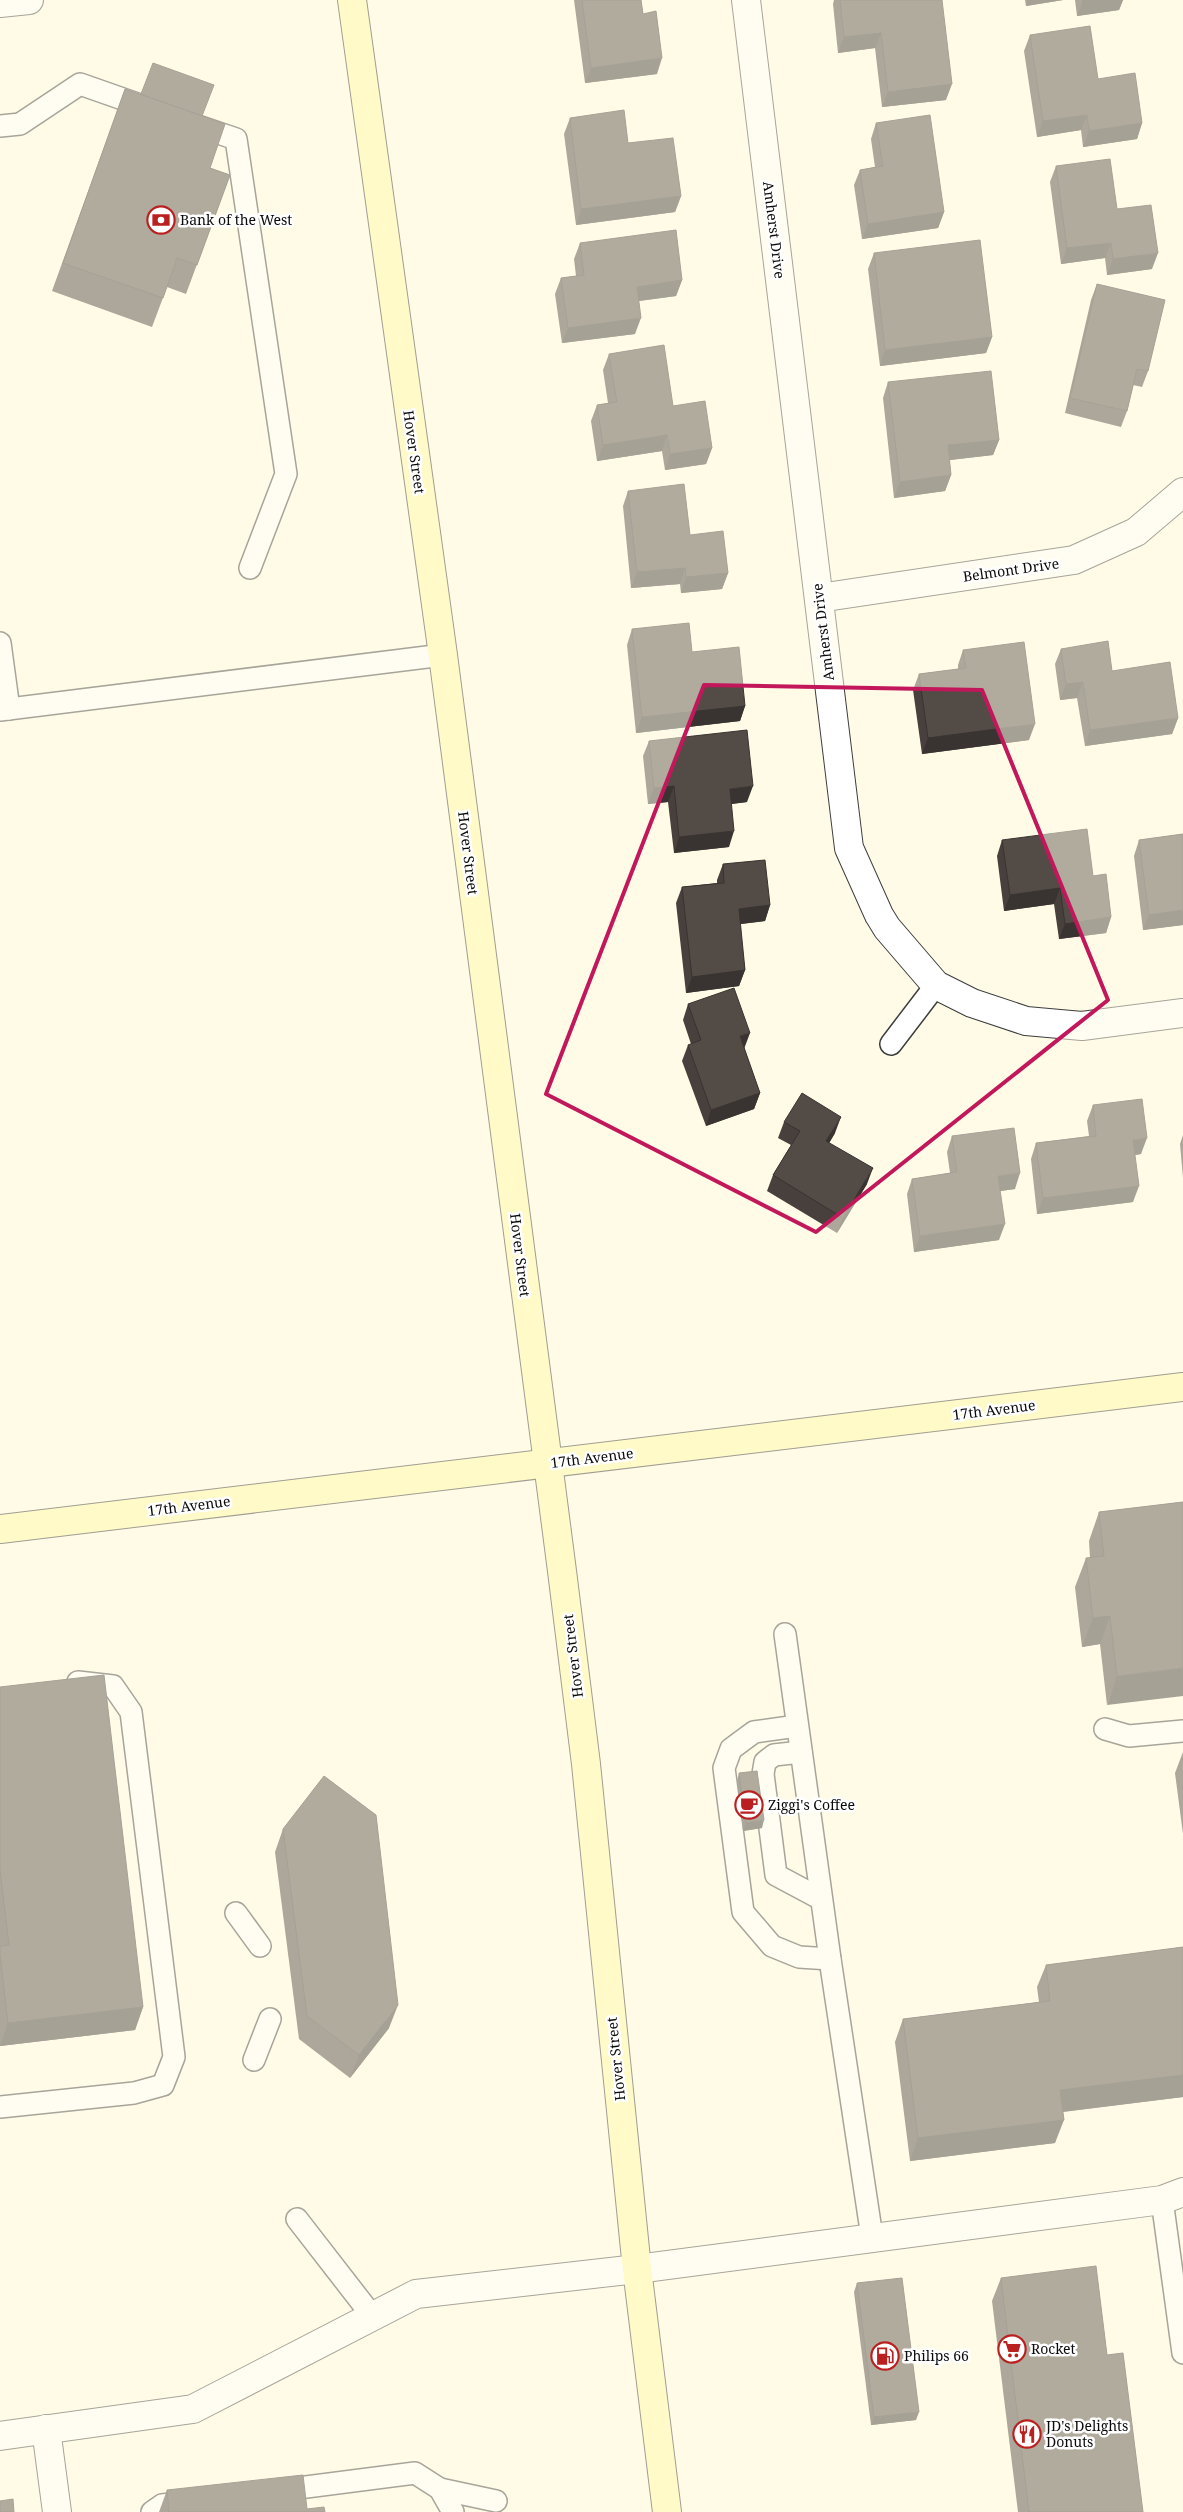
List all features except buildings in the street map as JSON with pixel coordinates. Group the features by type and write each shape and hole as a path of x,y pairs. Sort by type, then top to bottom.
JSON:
{"main road":[{"name":"Hover Street","path":"352,0 443,655 586,1764 637,2269 667,2512"},
{"name":"17th Avenue","path":"0,1529 1183,1387"}],"street":[{"path":"0,3 29,0"},
{"name":"Amherst Drive","path":"746,0 849,848 878,916 936,985 972,1003 1026,1021 1082,1026 1183,1014"},
{"name":"Belmont Drive","path":"819,598 1074,560 1136,532 1183,492"},
{"path":"0,2436 193,2409 416,2294 637,2269 1173,2196"},
{"path":"46,2429 57,2512"}],"lane":[{"path":"0,126 20,124 80,84 137,104"},
{"path":"198,126 236,139 286,474 250,568"},
{"path":"0,643 4,709 443,655"},
{"path":"891,1044 936,985"},
{"path":"785,1634 821,1899 872,2237"},
{"path":"0,2107 113,2093 134,2093 156,2087 163,2084 174,2057 131,1712 113,1686 83,1681 55,1685"},
{"path":"797,1726 754,1732 731,1749 724,1768 743,1912 772,1946 799,1957 830,1959"},
{"path":"1105,1729 1129,1736 1183,1731"},
{"path":"801,1752 774,1755 765,1762 763,1774 776,1875 821,1899"},
{"path":"236,1913 260,1946"},
{"path":"254,2060 270,2018"},
{"path":"1173,2196 1183,2353"},
{"path":"297,2219 373,2317"},
{"path":"260,2493 415,2473 440,2489 496,2501"},
{"path":"440,2489 453,2512"},
{"path":"152,2512 162,2506 211,2499"}],"highlighted area":[{"path":"704,685 982,690 1108,1000 816,1232 546,1094"}],"place":[{"name":"Bank of the West","path":"161,220"},
{"name":"Ziggi's Coffee","path":"749,1805"},
{"name":"Rocket","path":"1012,2349"},
{"name":"Philips 66","path":"885,2356"},
{"name":"JD's Delights Donuts","path":"1027,2434"}]}
